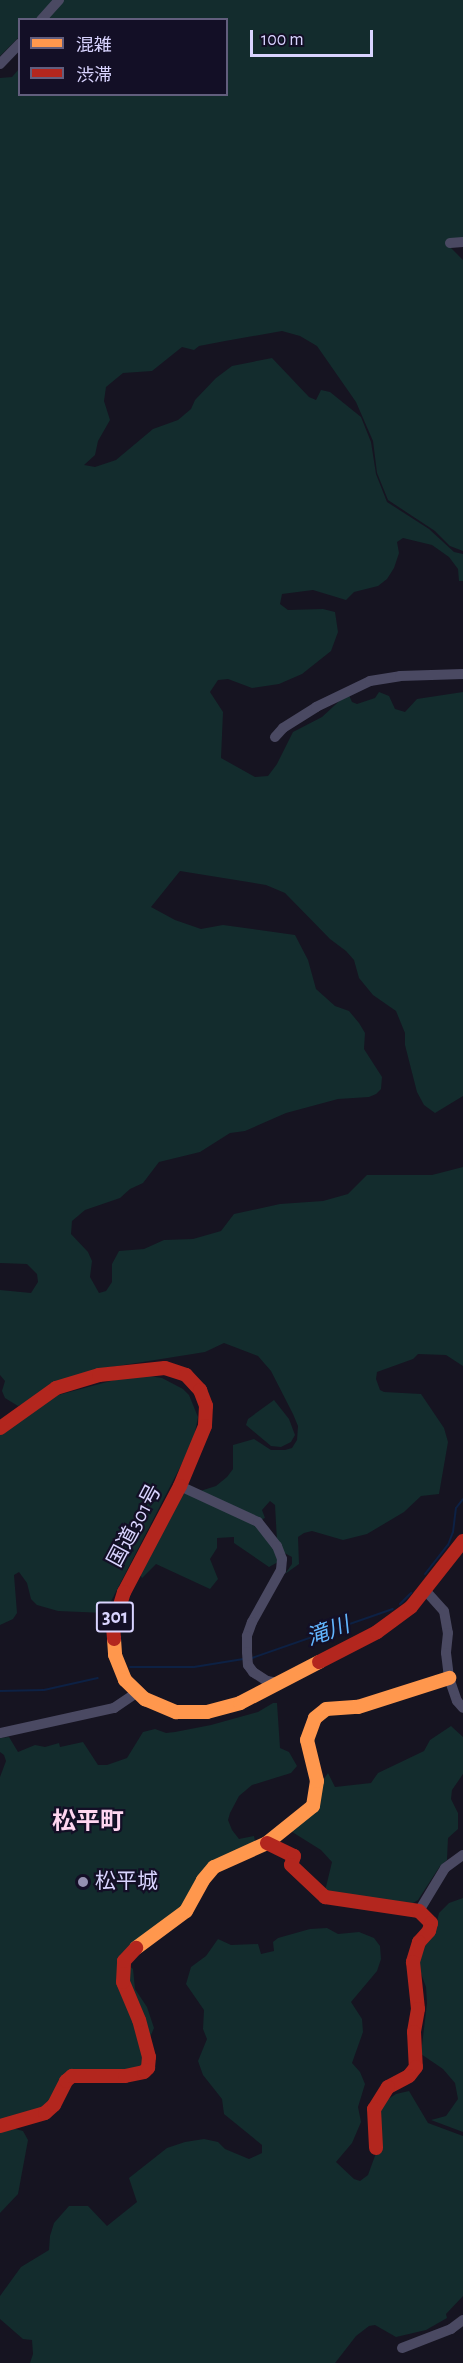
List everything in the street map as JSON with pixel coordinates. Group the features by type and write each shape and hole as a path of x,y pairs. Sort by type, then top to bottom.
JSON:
{"main road":[{"name":"国道301号","path":"0,1428 39,1398 70,1382 138,1368 177,1370 195,1382 205,1398 207,1415 194,1456 124,1592 115,1617 112,1640 117,1663 125,1680 136,1693 157,1706 188,1713 223,1709 281,1684 390,1624 425,1590 463,1541"},
{"path":"0,2126 45,2113 54,2105 66,2081 72,2076 125,2076 144,2072 148,2068 149,2057 139,2020 123,1982 124,1961 131,1952 186,1911 203,1880 214,1867 267,1843 316,1800 316,1781 307,1740 315,1719 326,1708 358,1707 449,1678"},
{"path":"267,1843 294,1856 291,1865 325,1896 418,1911 429,1920 431,1927 419,1942 412,1962 418,2008 414,2032 416,2067 402,2081 388,2087 374,2109 376,2148"}],"street":[{"path":"43,18 59,0"},
{"path":"0,64 18,45"},
{"path":"450,243 463,242"},
{"path":"275,737 283,728 316,707 370,681 400,676 463,674"},
{"path":"180,1486 261,1524 277,1546 282,1559 281,1570 247,1636 250,1669 258,1677 281,1684"},
{"path":"425,1590 444,1611 448,1633 446,1653 449,1678 457,1701 463,1708"},
{"path":"0,1733 114,1708 136,1693"},
{"path":"418,1911 445,1868 463,1855"},
{"path":"402,2348 451,2329 463,2320"}],"green space":[{"path":"0,0 56,0 40,18 18,18 18,38 0,56"},
{"path":"64,0 463,0 463,241 450,242 451,248 463,260 463,551 450,546 435,531 388,500 377,473 373,441 356,402 317,346 300,336 282,331 199,346 194,350 182,347 152,371 123,373 106,387 104,401 110,420 98,441 95,455 84,465 95,467 116,460 153,429 178,420 191,409 195,400 216,378 232,366 272,358 309,397 316,400 321,390 330,392 361,417 371,442 376,474 387,502 429,529 454,552 463,554 463,581 459,581 458,569 449,557 432,545 403,538 397,542 399,553 394,568 387,579 378,586 354,592 346,600 313,590 282,594 280,604 288,610 323,609 335,612 338,632 331,651 302,674 279,684 252,688 228,679 218,680 210,692 223,712 221,758 255,777 268,776 277,764 293,732 322,717 348,693 352,702 357,704 375,698 379,692 389,696 395,709 405,712 417,699 463,692 463,1096 435,1113 424,1105 417,1092 405,1045 405,1033 396,1011 373,995 359,978 354,960 285,893 266,885 180,871 151,907 175,920 201,929 223,925 295,935 308,960 316,989 335,1006 349,1011 365,1033 364,1049 382,1077 381,1089 369,1097 338,1099 286,1113 245,1131 230,1133 200,1152 159,1162 143,1183 130,1189 120,1198 85,1210 72,1221 71,1234 88,1252 92,1261 90,1277 99,1293 106,1291 112,1282 112,1264 119,1251 144,1249 164,1240 193,1239 221,1231 234,1214 280,1204 323,1201 348,1194 367,1175 432,1175 463,1167 463,1366 446,1355 418,1354 413,1359 377,1372 376,1379 380,1390 384,1392 421,1394 444,1428 448,1442 439,1494 421,1496 404,1512 367,1534 343,1540 312,1531 304,1533 298,1537 299,1564 285,1574 292,1564 292,1557 281,1551 277,1541 275,1505 270,1501 262,1510 265,1518 260,1520 197,1492 216,1486 227,1477 233,1469 233,1445 254,1439 271,1450 285,1450 292,1448 297,1440 298,1426 293,1414 271,1371 258,1356 224,1343 205,1352 105,1368 18,1406 5,1398 2,1391 5,1381 0,1375 0,1290 31,1293 38,1282 37,1274 27,1264 0,1263 0,78 12,77 18,70 18,96 228,96 228,18 46,18"},
{"path":"137,1374 162,1378 183,1389 189,1395 198,1417 193,1442 105,1613 58,1611 37,1605 31,1599 27,1583 19,1572 14,1575 17,1613 13,1619 0,1625 0,1435 47,1398"},
{"path":"274,1400 289,1419 295,1435 291,1442 281,1447 271,1446 246,1425 248,1419"},
{"path":"184,1490 257,1523 273,1545 278,1562 269,1567 234,1543 234,1537 217,1538 217,1548 210,1559 218,1579 210,1589 156,1564 142,1578 140,1575"},
{"path":"277,1703 280,1748 289,1752 297,1766 291,1773 252,1785 239,1796 230,1813 228,1820 239,1839 254,1836 256,1846 230,1854 188,1905 122,1957 147,2058 142,2066 133,2071 80,2071 50,2106 0,2124 0,1777 6,1761 0,1752 0,1738 9,1737 18,1752 35,1745 45,1747 59,1743 60,1747 83,1742 98,1765 107,1765 127,1758 143,1732 155,1729 166,1733 211,1725 258,1712"},
{"path":"451,1726 463,1737 463,1774 452,1790 451,1799 458,1813 458,1829 448,1838 447,1860 440,1866 418,1900 410,1905 325,1891 332,1862 321,1850 289,1830 328,1773 335,1787 371,1783 378,1773 424,1751 430,1740"},
{"path":"463,1898 463,2132 431,2120 446,2116 458,2099 455,2083 443,2069 421,2054 427,2003 426,1987 417,1963 419,1951 436,1925 439,1913 449,1903"},
{"path":"327,1928 338,1934 359,1932 374,1938 380,1946 381,1959 377,1971 351,2002 362,2019 363,2032 352,2063 360,2072 365,2084 358,2107 361,2122 352,2143 336,2162 354,2179 360,2181 368,2175 376,2153 377,2125 382,2103 396,2094 409,2091 428,2123 463,2136 463,2296 446,2314 447,2318 426,2330 396,2337 375,2325 369,2326 356,2336 335,2363 30,2363 33,2354 32,2340 23,2339 0,2319 0,2296 21,2267 49,2250 54,2223 69,2206 88,2206 107,2226 137,2202 129,2178 167,2148 185,2142 204,2139 218,2142 225,2149 249,2159 262,2153 262,2145 224,2114 222,2099 203,2075 198,2061 207,2039 203,2029 204,2010 186,1984 191,1967 206,1956 218,1939 231,1945 258,1944 261,1954 274,1951 273,1942 278,1938 310,1929"},
{"path":"126,1963 133,1969 135,1989 147,2007 154,2028 148,2042 126,1984"},
{"path":"8,2127 23,2131 28,2140 18,2194 0,2213 0,2129"}],"waterway":[{"name":"滝川","path":"425,1574 448,1545 453,1532 456,1508 463,1499"},
{"name":"滝川","path":"400,1604 411,1593"},
{"name":"滝川","path":"252,1658 393,1609"},
{"name":"滝川","path":"130,1667 194,1667 243,1659"},
{"name":"滝川","path":"0,1691 44,1690 98,1678"}],"traffic: slow":[{"path":"114,1639 115,1655 125,1680 145,1699 176,1712 207,1712 240,1703 319,1662"},
{"path":"136,1948 186,1911 203,1880 214,1867 267,1843 313,1806 317,1781 307,1740 315,1718 326,1709 358,1707 449,1678"}],"traffic: jam":[{"path":"0,1428 56,1388 99,1375 165,1368 186,1375 200,1390 206,1406 205,1426 180,1486 124,1592 113,1627 114,1639"},
{"path":"319,1662 377,1632 411,1607 463,1541"},
{"path":"267,1843 294,1856 291,1865 325,1897 419,1911 431,1923 429,1931 419,1942 413,1962 418,2009 414,2032 416,2067 409,2076 388,2087 374,2109 376,2148"},
{"path":"0,2126 45,2113 54,2105 66,2081 72,2076 125,2076 144,2072 148,2068 149,2057 139,2020 123,1982 124,1961 136,1948"}],"place":[{"name":"松平城","path":"83,1882"}],"district":[{"name":"松平町","path":"88,1823"}]}
